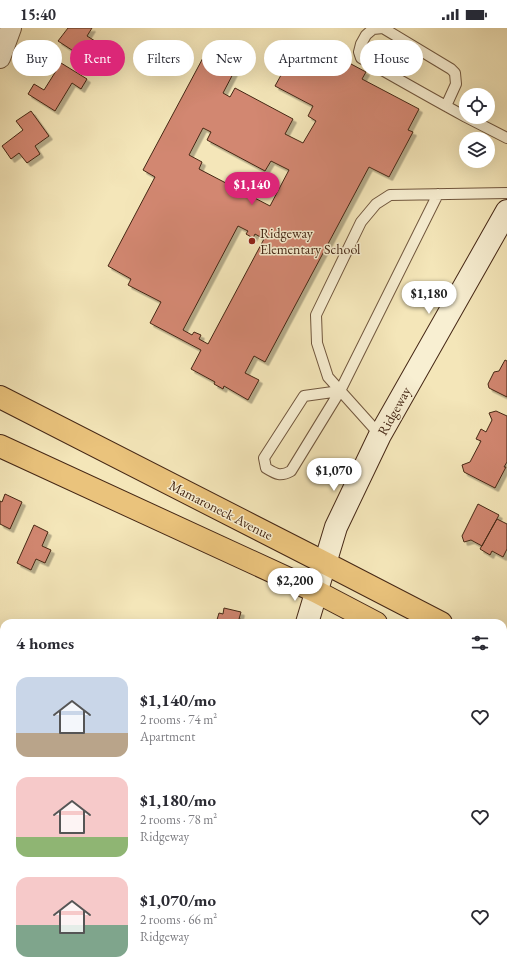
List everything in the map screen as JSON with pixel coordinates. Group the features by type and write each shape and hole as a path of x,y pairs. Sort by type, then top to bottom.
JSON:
{"main road":[{"name":"Mamaroneck Avenue","path":"0,397 433,619"},
{"path":"0,446 316,592 368,619"}],"street":[{"path":"0,58 11,28"},
{"name":"Ridgeway","path":"308,619 336,527 380,435 507,211"}],"lane":[{"path":"446,106 456,84 456,73 383,28 373,29 366,35 359,52 361,58 418,91 459,113"},
{"path":"480,124 507,138"},
{"path":"380,435 328,377 317,343 316,315 361,222 376,204 390,195 507,193"},
{"path":"340,391 304,396 264,458 266,468 277,475 285,474 291,471 340,391 438,194"}],"building":[{"path":"68,28 92,28 87,36 93,40 70,40 70,49 62,44 62,40 59,40"},
{"path":"202,60 202,76 232,76 223,93 230,97 235,88 293,119 285,134 303,143 316,121 308,116 313,106 275,86 281,76 352,76 352,65 360,69 360,76 364,76 362,79 419,109 408,130 413,132 389,177 369,167 265,362 254,356 245,373 259,380 248,400 224,386 223,389 214,384 215,382 191,369 201,350 150,323 161,302 128,285 131,279 108,266 155,177 143,170","holes":["203,128 211,132 207,140 265,171 271,161 289,170 270,206 199,169 202,162 189,155","238,226 248,231 246,234 253,238 255,234 264,239 208,344 199,339 201,335 194,332 192,335 183,330"]},
{"path":"62,64 70,69 70,76 82,76 87,79 81,89 72,83 55,111 28,94 34,84 44,90 53,76 62,76"},
{"path":"31,111 49,136 35,146 40,154 27,163 19,153 11,159 2,146 23,130 16,121"},
{"path":"505,360 507,361 507,397 489,388 488,384 494,372 499,371"},
{"path":"496,411 507,416 507,462 495,488 464,472 462,465 470,462 481,441 476,439 481,429 486,432 492,420 489,413"},
{"path":"5,494 22,502 10,529 0,524 0,501 2,502"},
{"path":"478,504 499,515 482,546 471,540 464,542 462,536"},
{"path":"497,519 507,524 507,549 503,557 492,551 490,555 480,549"},
{"path":"34,525 48,532 42,546 51,550 45,563 36,559 31,570 17,563"},
{"path":"224,608 241,612 239,619 217,619 219,613 223,614"}],"place":[{"name":"Ridgeway Elementary School","path":"252,241"}]}
